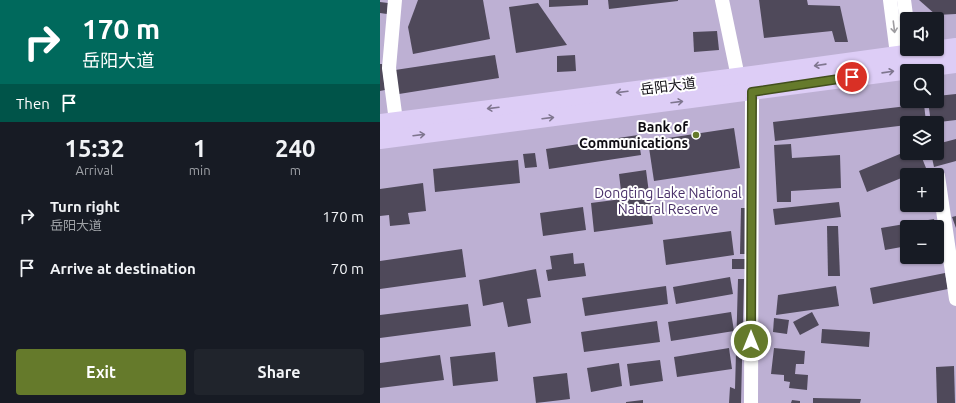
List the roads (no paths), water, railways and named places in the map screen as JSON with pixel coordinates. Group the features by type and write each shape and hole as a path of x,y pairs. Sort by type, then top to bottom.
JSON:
{"main road":[{"name":"岳阳大道","path":"944,47 956,46"},
{"name":"岳阳大道","path":"388,122 738,77 900,53"},
{"name":"岳阳大道","path":"380,140 956,64"}],"street":[{"path":"388,122 389,68 395,0"},
{"path":"722,0 738,77"},
{"path":"890,0 900,32"},
{"path":"904,0 906,12"},
{"path":"751,403 752,92"},
{"path":"943,212 956,299"}],"place":[{"name":"Bank of Communications","path":"696,135"}],"park label":[{"name":"Dongting Lake National Natural Reserve","path":"668,202"}]}
